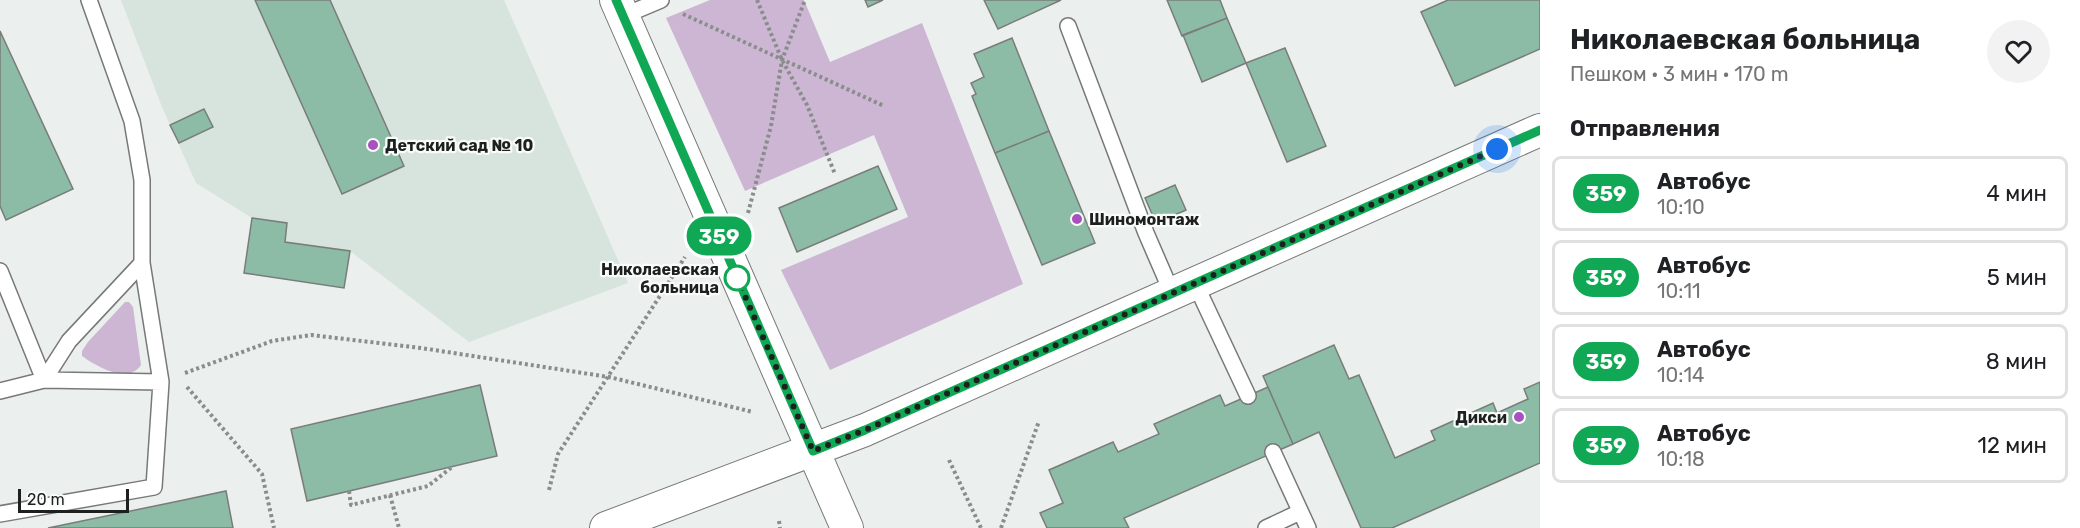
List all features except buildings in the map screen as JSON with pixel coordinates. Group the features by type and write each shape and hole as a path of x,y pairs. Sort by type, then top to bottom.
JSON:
{"street":[{"path":"620,8 847,528"},
{"path":"606,528 865,430 1540,130"}],"lane":[{"path":"0,514 154,487 161,382 142,263 142,180 132,121 89,0"},
{"path":"620,8 658,1"},
{"path":"1068,26 1146,233 1183,288 1248,396"},
{"path":"44,380 69,341 142,263"},
{"path":"0,271 44,380"},
{"path":"0,391 44,380 161,382"},
{"path":"1273,452 1308,528"},
{"path":"1266,528 1300,512"}],"path":[{"path":"757,0 782,60 807,105 835,174"},
{"path":"748,213 771,126 782,60 805,0"},
{"path":"658,1 884,106"},
{"path":"549,490 558,454 685,257"},
{"path":"161,382 272,341 311,335 421,348 609,377 753,412"},
{"path":"161,382 185,384 262,474 274,528"},
{"path":"1000,528 1039,421"},
{"path":"949,460 981,528"},
{"path":"349,491 351,506 428,486 452,467"},
{"path":"390,495 399,528"},
{"path":"779,521 780,528"}],"shaded area":[{"name":"Детский сад № 10","path":"121,0 504,0 628,283 469,342 350,251 285,242 287,223 252,218 196,183 162,107"},
{"path":"710,0 804,0 830,62 922,23 1023,284 830,370 781,270 908,217 874,135 745,191 666,18"},
{"path":"125,302 129,302 133,307 141,365 135,371 120,374 103,369 82,356 82,351"}],"bus line":[{"name":"359","path":"616,0 813,451 1540,130"}],"place":[{"name":"Детский сад № 10","path":"373,145"},
{"name":"Шиномонтаж","path":"1077,219"},
{"name":"Николаевская больница","path":"737,278"},
{"name":"Дикси","path":"1519,417"}],"route":[{"path":"737,278 813,451 1497,149"}]}
